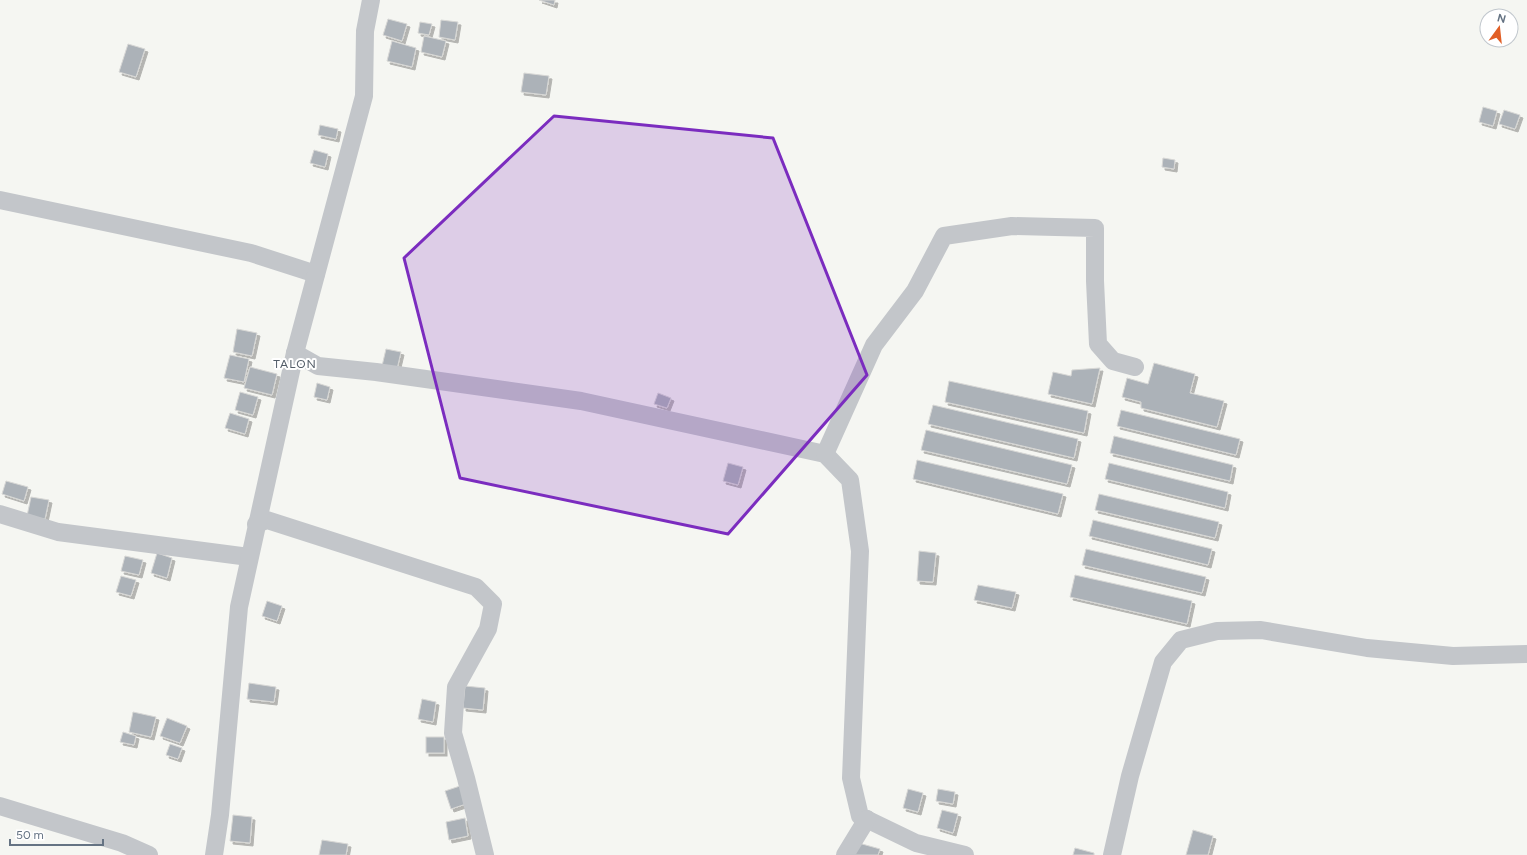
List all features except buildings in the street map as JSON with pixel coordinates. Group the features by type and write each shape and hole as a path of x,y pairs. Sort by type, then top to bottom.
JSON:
{"street":[{"path":"214,855 220,815 238,607 295,353 364,96 366,31 371,0"},
{"path":"0,200 251,253 316,274"},
{"path":"825,454 874,345 915,291 944,236 1012,226 1095,228 1095,281 1098,344 1113,361 1135,367"},
{"path":"295,353 318,366 376,372 581,401 825,454 850,480 860,551 851,778 860,816 916,843 965,855"},
{"path":"0,514 58,532 249,557"},
{"path":"256,524 267,520 476,587 493,604 488,629 456,687 453,733 485,855"},
{"path":"1112,855 1130,776 1163,662 1181,640 1217,631 1261,630 1367,648 1453,656 1527,654"},
{"path":"0,806 122,844 149,855"},
{"path":"845,855 867,819"}],"highlighted area":[{"path":"554,116 773,138 867,375 728,534 460,478 404,258"}],"district":[{"name":"TALON","path":"295,364"}]}
